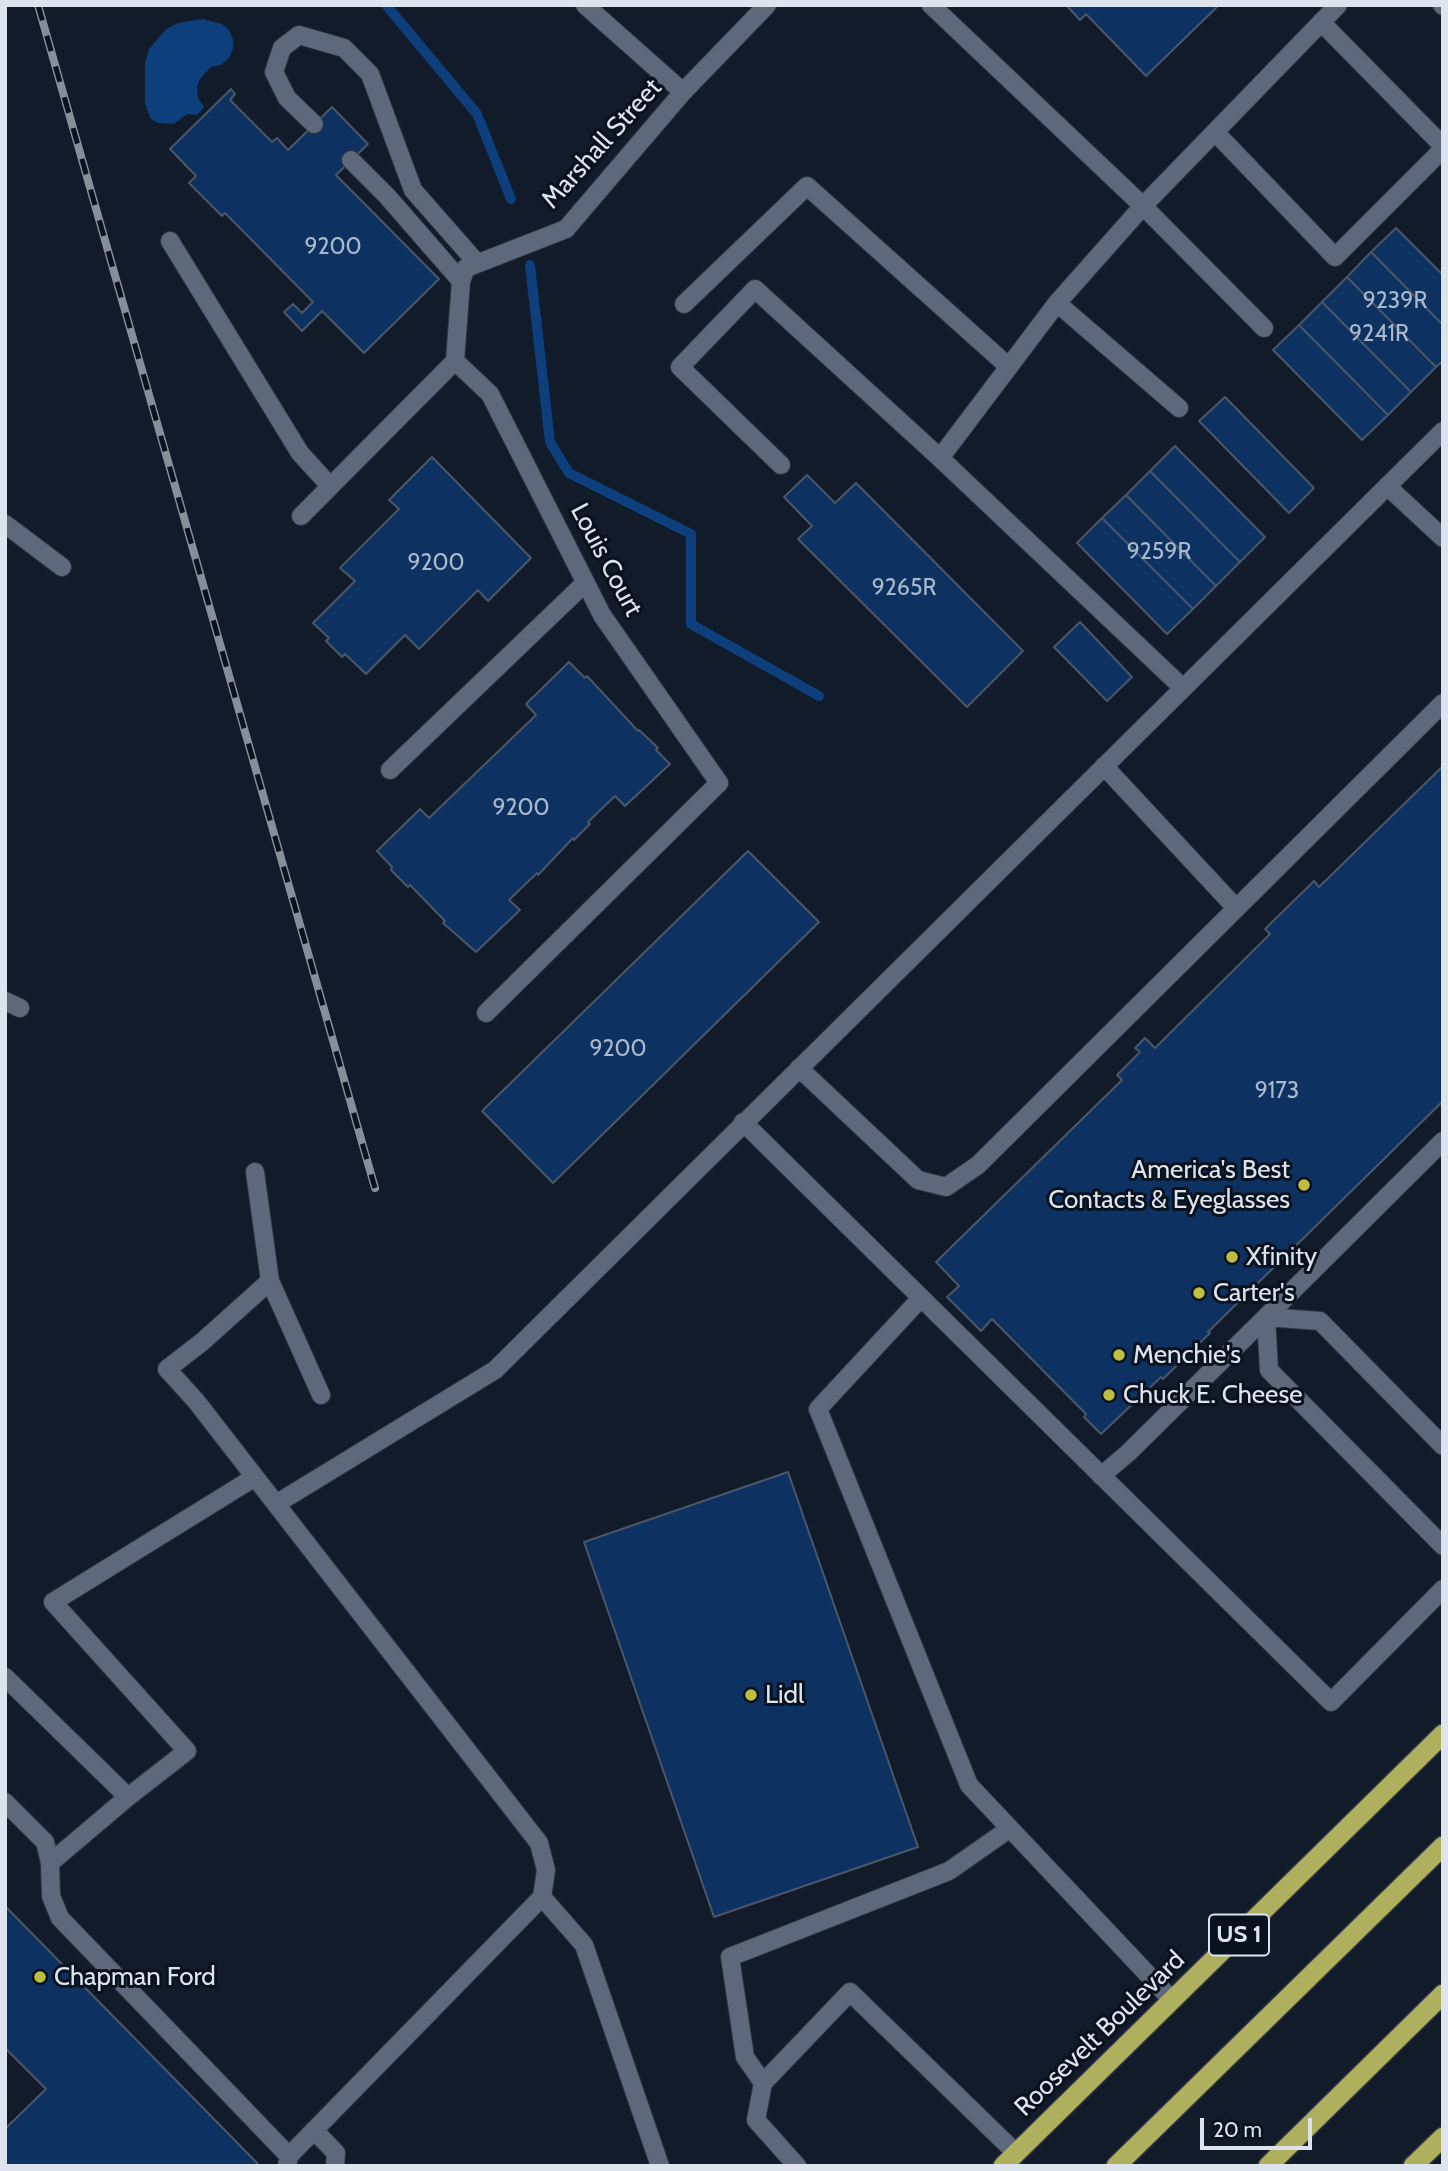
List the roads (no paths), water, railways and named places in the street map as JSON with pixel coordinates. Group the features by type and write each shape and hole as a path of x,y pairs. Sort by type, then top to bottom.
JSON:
{"highway":[{"name":"Roosevelt Boulevard","path":"1009,2160 1443,1734"},
{"path":"1116,2166 1443,1846"},
{"path":"1268,2166 1443,1994"},
{"path":"1413,2166 1443,2137"}],"street":[{"path":"585,5 683,92"},
{"name":"Marshall Street","path":"461,281 466,268 566,229 683,92 767,5"},
{"path":"931,5 1143,206 1264,328"},
{"path":"940,458 1057,303 1143,206 1338,5"},
{"path":"1214,132 1335,257 1443,148 1321,22"},
{"path":"314,124 287,98 274,72 282,48 299,34 344,48 370,74 412,190 477,263"},
{"path":"301,516 454,361 461,281 387,196 351,160"},
{"path":"684,304 807,186 1009,367"},
{"path":"170,241 255,375 300,453 330,486"},
{"path":"781,465 680,368 754,289 940,458 1183,688"},
{"path":"1057,303 1179,408"},
{"name":"Louis Court","path":"454,361 490,394 602,615 719,783 486,1013"},
{"path":"276,1504 495,1370 1443,431"},
{"path":"1387,486 1443,538"},
{"path":"5,524 62,567"},
{"path":"390,770 585,583"},
{"path":"799,1068 918,1180 946,1187 978,1165 1443,703"},
{"path":"1104,766 1237,908"},
{"path":"743,1122 1331,1702 1443,1589"},
{"path":"1101,1476 1443,1141"},
{"path":"255,1172 270,1281 321,1395"},
{"path":"5,1802 45,1842 50,1863 51,1896 60,1918 288,2161 314,2130 542,1897 546,1870 539,1843 197,1401 167,1369 202,1342 270,1281"},
{"path":"921,1298 818,1409 969,1785 1172,2000"},
{"path":"1266,1317 1320,1321 1443,1447"},
{"path":"1266,1317 1269,1370 1443,1546"},
{"path":"50,1863 187,1751 53,1602 256,1477"},
{"path":"5,1677 128,1797"},
{"path":"763,2083 744,2057 730,1957 949,1871 1009,1829"},
{"path":"542,1897 584,1945 660,2166"},
{"path":"797,2166 756,2120 763,2083 850,1992 1009,2160"},
{"path":"314,2130 336,2153 335,2166"}],"water":[{"path":"202,19 222,24 229,30 233,49 229,58 221,65 211,67 200,79 197,86 198,98 204,107 197,115 187,114 174,124 158,123 151,119 145,104 145,63 149,49 166,29 178,23"}],"waterway":[{"path":"386,5 477,114 511,199"},
{"path":"530,265 550,442 569,473 691,534 691,624 819,696"}],"railway":[{"path":"38,5 375,1188"}],"place":[{"name":"America's Best Contacts & Eyeglasses","path":"1304,1185"},
{"name":"Xfinity","path":"1232,1257"},
{"name":"Carter's","path":"1199,1293"},
{"name":"Menchie's","path":"1119,1355"},
{"name":"Chuck E. Cheese","path":"1109,1395"},
{"name":"Lidl","path":"751,1695"},
{"name":"Chapman Ford","path":"40,1977"}]}
